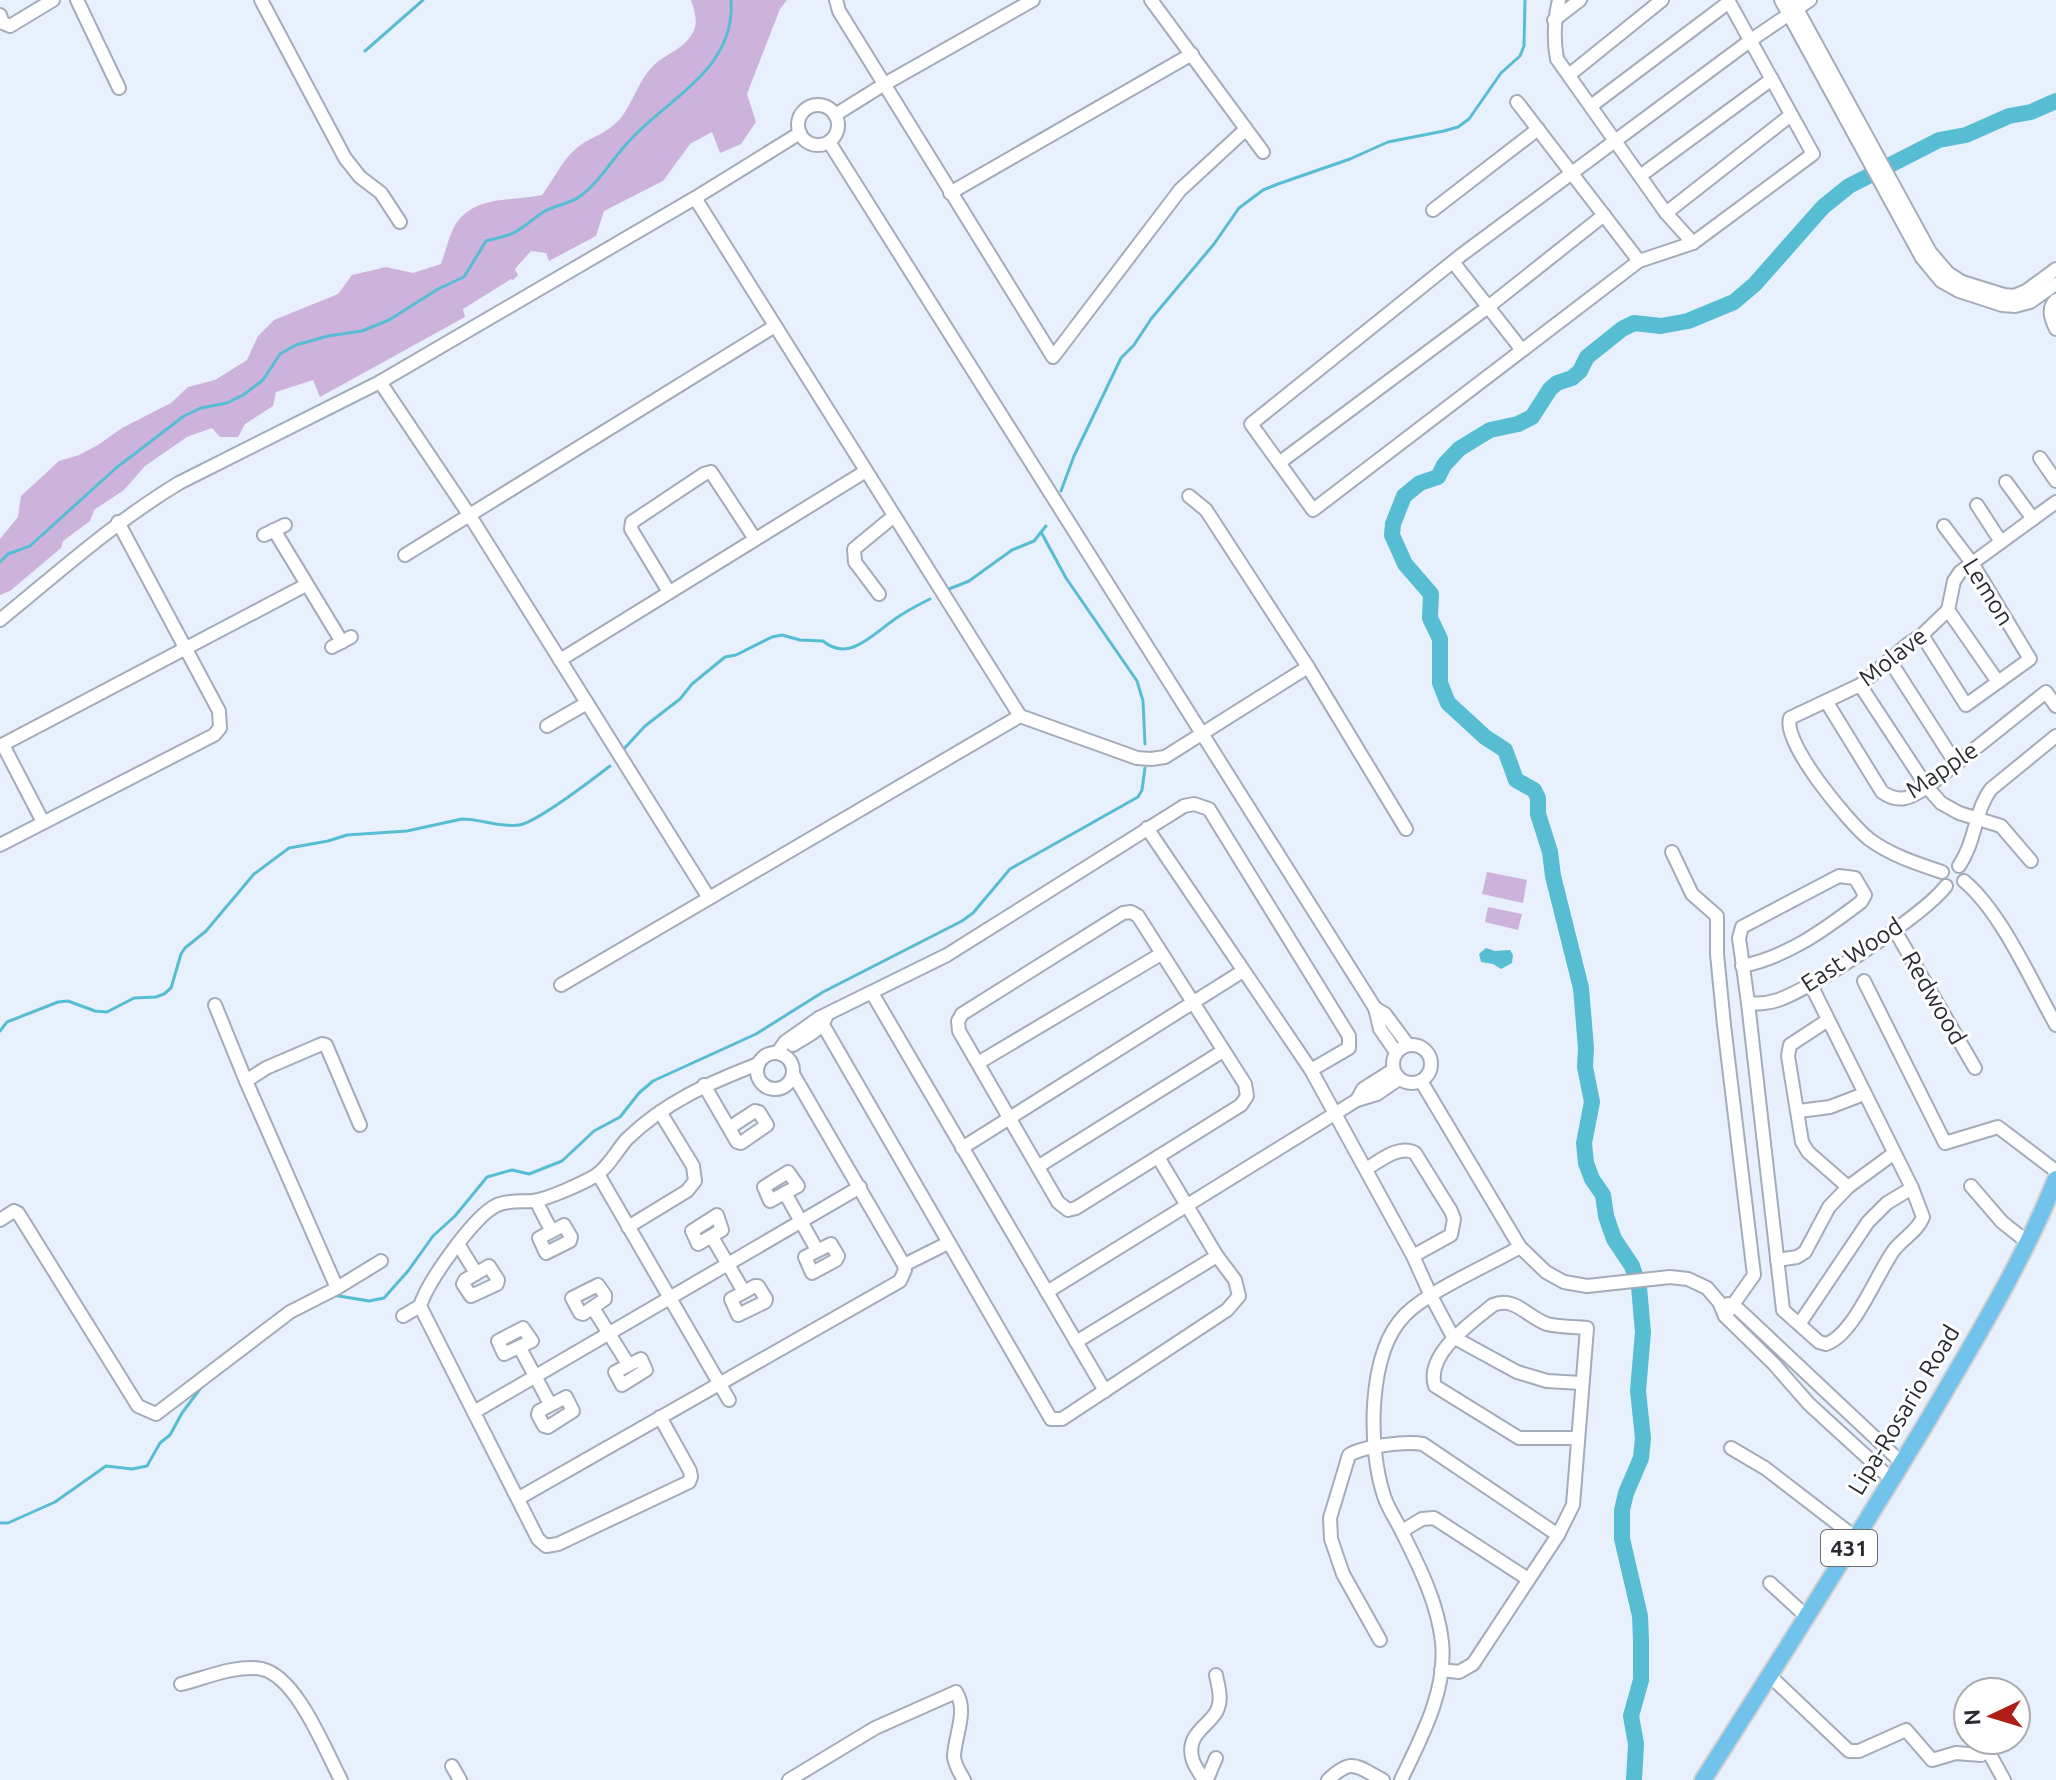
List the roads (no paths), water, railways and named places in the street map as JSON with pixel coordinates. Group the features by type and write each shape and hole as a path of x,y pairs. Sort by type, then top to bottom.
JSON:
{"main road":[{"name":"Lipa-Rosario Road","path":"1703,1780 1892,1480 1964,1359 2055,1188"}],"street":[{"path":"0,15 3,23 10,26 53,0"},
{"path":"77,0 119,88"},
{"path":"261,0 345,158 360,177 381,193 400,222"},
{"path":"836,0 839,11 883,85 1053,357 1180,190 1245,130"},
{"path":"835,115 1033,0"},
{"path":"1151,0 1263,152"},
{"path":"1559,0 1554,20 1557,59 1666,213 1693,243"},
{"path":"1554,20 1580,0"},
{"path":"1569,75 1662,0"},
{"path":"1781,0 1792,7 1922,258 1941,281 1959,291 2015,306 2030,302 2056,284"},
{"path":"1591,106 1729,1 1751,40 1813,154 1693,243 1639,261 1313,510 1251,424 1453,262 1751,40 1792,7 1810,0"},
{"path":"950,193 1192,54"},
{"path":"1640,176 1772,79"},
{"path":"1517,102 1639,261"},
{"path":"813,106 826,107 835,115 836,133 829,142 809,143 800,133 798,126 802,114 813,106"},
{"path":"1666,213 1791,115"},
{"path":"1433,210 1538,129"},
{"path":"0,620 118,522 179,483 380,382 800,133"},
{"path":"829,142 1375,1008 1380,1029 1396,1052 1396,1074"},
{"path":"1884,182 1930,252 1948,273 1962,282 2014,296 2056,269"},
{"path":"695,198 1020,716 1137,758 1165,757 1308,667"},
{"path":"1279,463 1488,307 1604,215"},
{"path":"1453,262 1522,350"},
{"path":"2056,300 2050,312 2056,329"},
{"path":"405,555 775,326"},
{"path":"380,382 470,516 709,898"},
{"path":"2040,458 2056,481"},
{"path":"560,660 866,471"},
{"path":"669,592 631,529 632,522 704,474 711,472 755,539"},
{"path":"2006,482 2033,519"},
{"path":"1189,496 1206,510 1308,667 1406,829"},
{"path":"1922,635 1966,705 1998,682 1948,610 1954,581 1960,572 2056,502"},
{"path":"1977,505 2001,542"},
{"path":"879,594 855,562 854,549 894,516"},
{"path":"0,845 214,735 220,728 219,711 118,522"},
{"name":"Lemon","path":"1944,526 1972,563 2030,659 1998,682"},
{"path":"274,530 342,642"},
{"path":"43,822 1,746 306,585"},
{"name":"Molave","path":"1942,872 1894,854 1871,840 1848,819 1820,784 1792,739 1788,724 1790,718 1860,685 1948,610"},
{"path":"1890,661 1956,764"},
{"path":"1860,685 1927,787 1941,803 2001,826 2031,861"},
{"name":"Mapple","path":"1826,701 1882,792 1901,800 1915,796 2046,692 2056,706"},
{"path":"547,726 587,703"},
{"path":"561,985 1020,716"},
{"path":"1959,866 1972,844 1983,800 1991,789 2056,736"},
{"path":"660,1417 690,1471 689,1482 558,1544 546,1546 538,1539 420,1306 458,1244 496,1206 536,1201 598,1174 627,1139 660,1112 704,1085 758,1064 766,1056 780,1054 823,1019 947,955 1184,806 1194,804 1209,809 1349,1036 1349,1048 1311,1070"},
{"path":"1147,828 1311,1070 1413,1256 1453,1337 1517,1372 1547,1381 1581,1383"},
{"path":"1672,852 1692,894 1717,916 1717,954 1724,1025 1754,1275 1725,1316"},
{"path":"1964,881 1956,888 1946,886 1942,872 1949,865 1959,866 1963,870 1964,881 1992,912 2056,1025"},
{"path":"1742,966 1764,962 1794,947 1861,902 1865,895 1855,878 1839,876 1742,927 1739,938 1742,966 1748,1003 1783,1310 1822,1343 1830,1343 1836,1340 1874,1288 1896,1248 1922,1221 1912,1188 1811,985"},
{"name":"East Wood","path":"1748,1003 1774,1001 1811,985 1894,929 1946,886"},
{"path":"1131,912 1138,916 1161,954 1245,1084 1247,1096 1158,1157 1071,1209 1058,1202 959,1031 958,1021 962,1014 1123,913 1131,912"},
{"name":"Redwood","path":"1894,929 1975,1068"},
{"path":"978,1063 1161,954"},
{"path":"962,1148 1243,971"},
{"path":"1864,981 1945,1143 1998,1127 2056,1171"},
{"path":"872,993 1105,1391"},
{"path":"215,1005 337,1288"},
{"path":"1375,1008 1385,1014 1408,1045"},
{"path":"823,1019 1047,1416 1055,1420 1062,1419 1105,1391 1233,1304 1239,1296 1235,1280 1217,1256 1158,1157"},
{"path":"1828,1020 1792,1043 1788,1049 1802,1142 1808,1152 1848,1187"},
{"path":"246,1081 266,1068 326,1045 360,1125"},
{"path":"1396,1052 1408,1045 1420,1046 1429,1055 1429,1072 1421,1081 1410,1083 1396,1074"},
{"path":"1039,1166 1223,1051"},
{"path":"519,1498 900,1281 904,1265 793,1074 791,1063 780,1054"},
{"path":"758,1064 757,1076 770,1089 787,1085 793,1074"},
{"path":"1047,1292 1357,1100 1363,1089 1396,1074"},
{"path":"1421,1081 1520,1247 1546,1272 1564,1282 1587,1286 1670,1277 1688,1279 1707,1288 1719,1302 1725,1316 1809,1404 1892,1480"},
{"path":"704,1085 729,1128"},
{"path":"1799,1111 1830,1107 1864,1094"},
{"path":"628,1227 687,1191 695,1181 693,1166 660,1112"},
{"path":"1366,1169 1402,1149 1410,1150 1415,1153 1451,1211 1454,1219 1451,1235 1413,1256"},
{"path":"1777,1260 1797,1257 1805,1252 1829,1207 1848,1187 1893,1154"},
{"path":"598,1174 729,1400"},
{"path":"1971,1186 2002,1222 2026,1241"},
{"path":"474,1412 860,1187"},
{"path":"1800,1323 1868,1222 1887,1203 1912,1188"},
{"path":"785,1193 817,1250"},
{"path":"536,1201 551,1230"},
{"path":"0,1220 14,1211 18,1213 138,1406 156,1414 290,1312 381,1261"},
{"path":"712,1237 744,1292"},
{"path":"904,1265 948,1243"},
{"path":"458,1244 476,1273"},
{"path":"1401,1780 1430,1719 1441,1670 1442,1644 1436,1609 1385,1499 1378,1477 1375,1391 1385,1343 1404,1315 1431,1296 1520,1247"},
{"path":"1076,1342 1217,1256"},
{"path":"1441,1670 1459,1672 1473,1664 1558,1535 1573,1505 1587,1328 1546,1323 1513,1303 1501,1302 1453,1337 1434,1373 1435,1386 1519,1438 1578,1438"},
{"path":"1719,1302 1735,1306 1902,1463"},
{"path":"403,1316 420,1306"},
{"path":"593,1308 628,1364"},
{"path":"520,1348 550,1404"},
{"path":"1790,1382 1801,1370"},
{"path":"1380,1640 1343,1574 1331,1539 1330,1518 1346,1460 1355,1452 1415,1443 1431,1447 1558,1535"},
{"path":"1731,1448 1765,1468 1856,1538"},
{"path":"1402,1531 1422,1519 1434,1518 1528,1579"},
{"path":"1770,1583 1806,1616"},
{"path":"181,1684 240,1669 262,1669 273,1673 295,1695 341,1780"},
{"path":"1216,1675 1219,1706 1191,1746 1192,1760 1204,1780 1216,1758"},
{"path":"1769,1675 1849,1751 1859,1751 1906,1730 1932,1760 1952,1754"},
{"path":"789,1780 875,1728 956,1692 960,1700 961,1719 954,1756 964,1780"},
{"path":"1991,1756 2004,1780"},
{"path":"1328,1780 1342,1767 1349,1765 1383,1780"},
{"path":"452,1766 460,1780"}],"water":[{"path":"1486,948 1510,950 1512,963 1501,969 1481,962 1479,954"}],"waterway":[{"path":"365,51 423,0"},
{"path":"0,562 8,554 30,546 116,468 184,416 243,395 263,380 280,354 296,345 362,331 389,320 438,289 464,277 486,241 512,234 545,211 579,197 594,184 632,138 682,94 712,62 723,44 730,23 731,0"},
{"path":"1061,491 1074,456 1121,358 1214,244 1239,208 1263,190 1388,142 1458,127 1469,119 1501,73 1520,56 1524,46 1525,0"},
{"path":"1634,1780 1636,1744 1631,1716 1641,1680 1640,1616 1622,1539 1622,1510 1641,1458 1643,1438 1638,1391 1643,1332 1639,1287 1632,1266 1614,1239 1603,1195 1586,1163 1584,1143 1592,1102 1585,1067 1581,988 1553,876 1550,852 1538,814 1538,798 1534,790 1516,780 1505,750 1485,737 1448,703 1440,683 1440,639 1430,618 1431,594 1405,564 1392,535 1393,524 1404,496 1420,483 1438,477 1459,449 1490,430 1518,424 1532,417 1550,389 1572,378 1580,371 1587,357 1622,329 1634,323 1661,326 1688,321 1734,302 1755,284 1823,207 1849,186 1939,140 1966,135 2009,116 2031,112 2056,101"},
{"path":"949,589 969,581 1012,550 1034,541 1046,526"},
{"path":"1041,532 1066,578 1137,681 1143,701 1145,744"},
{"path":"622,751 645,726 680,699 692,684 725,657 782,635 823,641 842,649 851,648 930,599"},
{"path":"0,1031 7,1022 58,1002 68,1001 107,1012 134,998 164,994 171,988 185,948 206,931 254,874 289,848 347,835 407,831 462,819 519,825 552,808 610,766"},
{"path":"333,1295 369,1301 384,1298 433,1236 455,1216 487,1177 512,1170 529,1174 562,1161 594,1131 620,1117 653,1081 756,1034 823,992 962,921 973,913 1010,869 1138,797 1145,768"},
{"path":"0,1523 8,1523 55,1502 106,1466 132,1469 147,1466 203,1385"}]}
